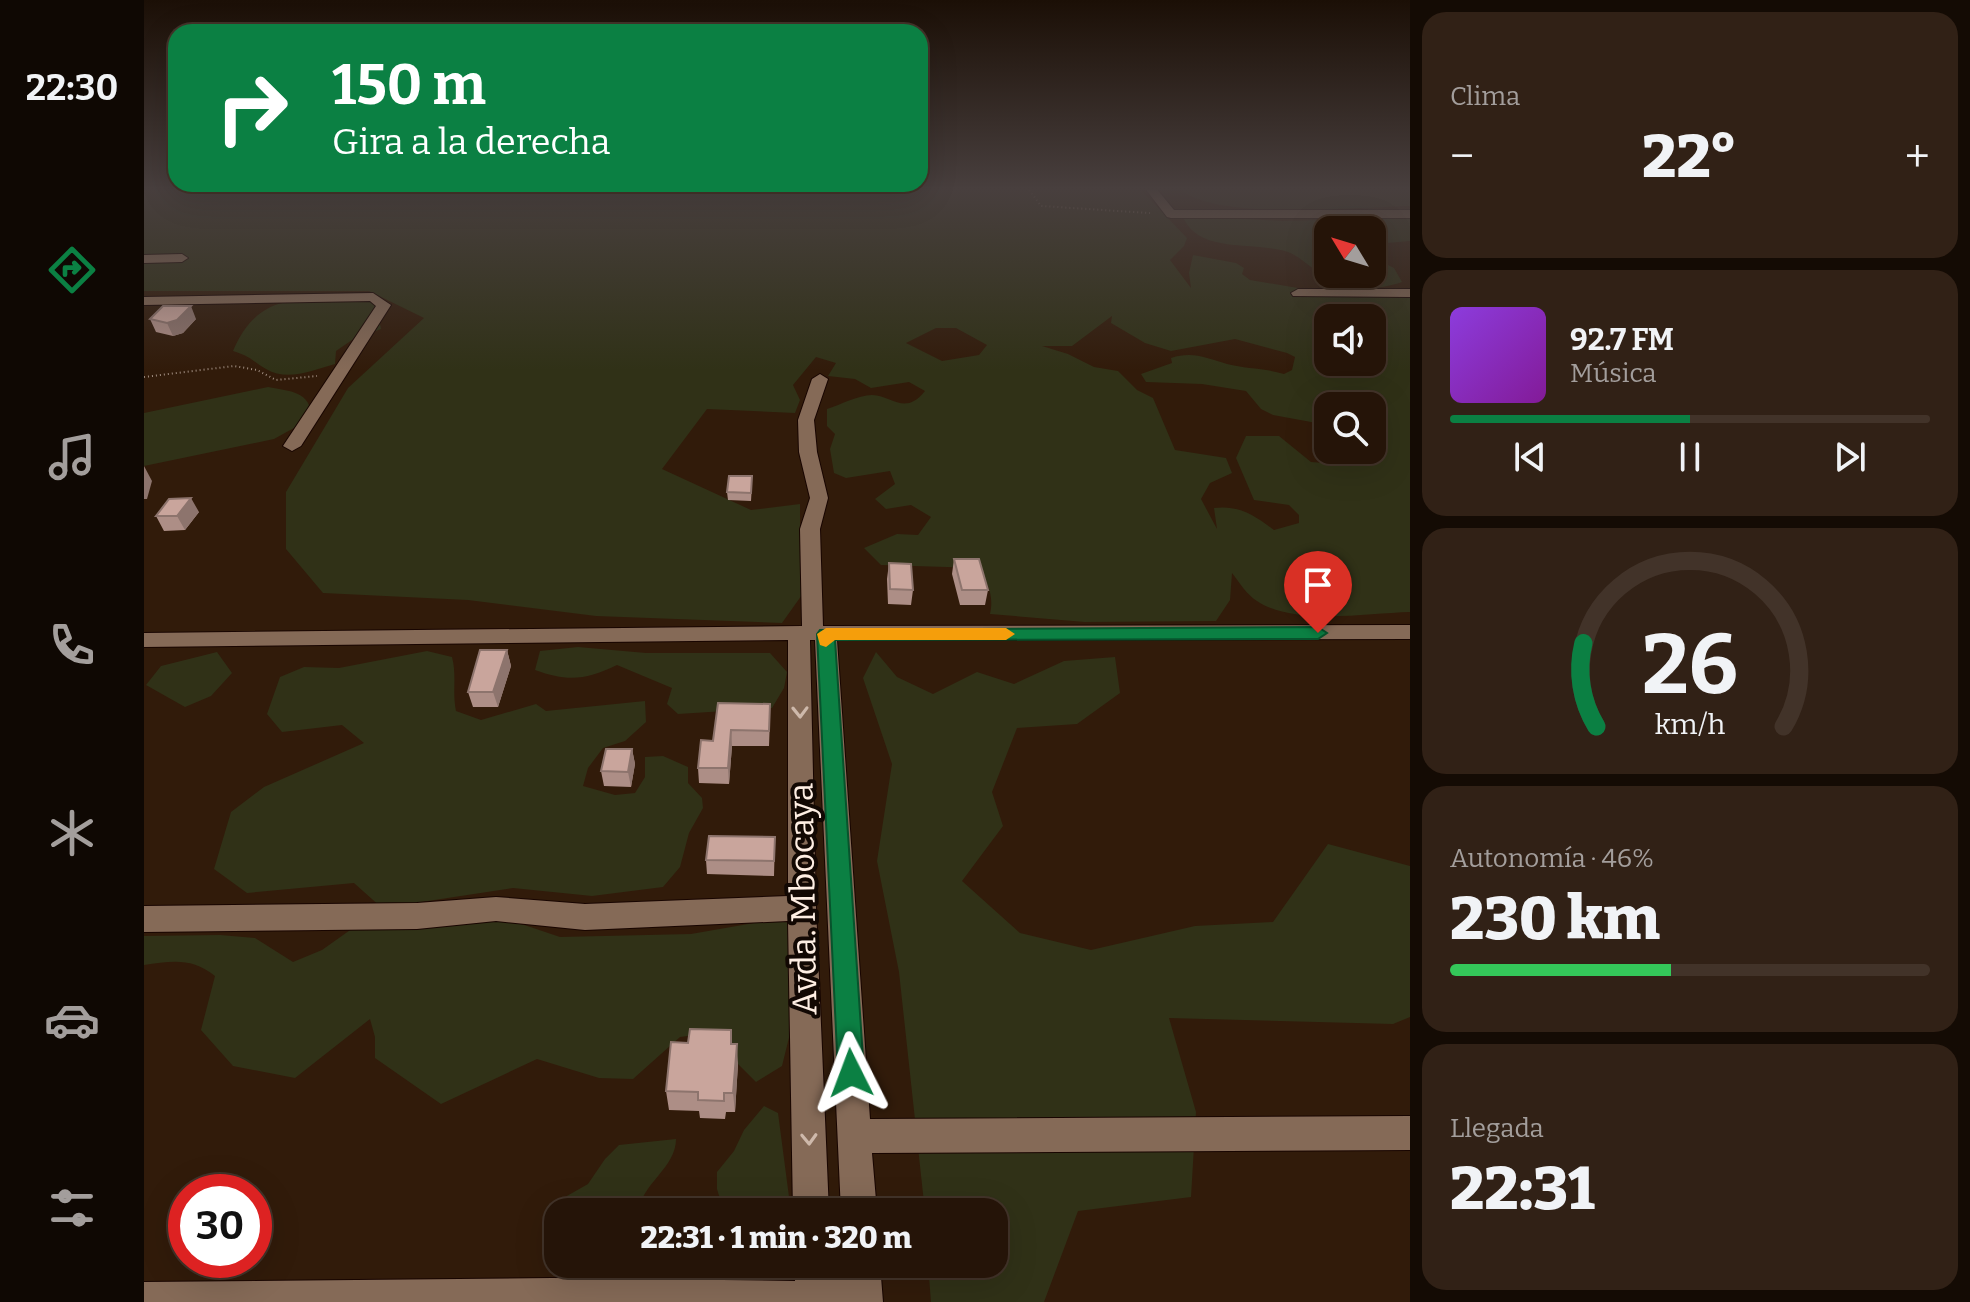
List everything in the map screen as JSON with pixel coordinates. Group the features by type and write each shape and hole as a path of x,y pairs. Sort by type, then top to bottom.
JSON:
{"street":[{"path":"144,259 182,258"},
{"path":"1298,293 1410,293"},
{"path":"144,301 373,297 384,305 292,446"},
{"path":"820,379 806,420 808,452 819,498 810,529 813,634 858,1198"},
{"path":"144,640 1410,632"},
{"name":"Avda. Mbocaya","path":"811,1198 802,908 813,634"},
{"path":"144,919 417,916 496,909 585,917 802,908"},
{"path":"855,1136 1410,1133"},
{"path":"144,1301 287,1301 863,1288"}],"path":[{"path":"144,377 234,366 257,370 276,380 338,374"}],"green space":[{"path":"144,248 1182,248 1170,260 1191,288 1189,273 1193,255 1236,263 1244,268 1242,274 1250,280 1304,289 1326,297 1410,294 1410,612 1331,616 1290,613 1257,601 1232,573 1230,600 1216,621 1085,622 990,614 989,590 979,568 881,565 864,548 897,534 918,535 931,517 911,505 886,509 875,499 895,484 890,471 846,478 834,473 830,449 835,434 827,426 827,409 867,395 905,404 925,391 909,382 871,388 855,379 828,376 836,363 816,357 793,385 800,400 795,413 707,409 662,469 751,510 800,504 800,545 809,585 782,623 596,616 468,600 323,593 286,549 286,492 348,388 424,318 369,291 144,291","holes":["1112,316 1111,323 1145,343 1171,351 1235,339 1295,357 1292,370 1284,374 1186,355 1171,358 1172,363 1141,374 1146,382 1202,384 1246,391 1261,409 1273,415 1314,423 1314,392 1386,392 1386,464 1314,464 1279,436 1246,436 1236,458 1254,500 1289,505 1299,515 1299,523 1274,530 1246,512 1214,508 1217,529 1201,499 1210,483 1232,473 1226,458 1175,450 1153,398 1137,390 1118,371 1094,367 1042,346 1072,346","936,328 956,328 987,345 979,355 942,361 906,343"]},
{"path":"1264,248 1314,248 1314,269 1292,254"},
{"path":"1386,264 1394,268 1402,282 1386,286"},
{"path":"311,300 375,300 381,329 352,340 336,351 335,364 300,374 283,375 233,351 245,329 259,314 275,305"},
{"path":"268,387 303,397 308,402 312,418 274,439 144,466 144,413"},
{"path":"578,647 646,653 770,653 787,672 784,688 772,708 678,714 667,704 672,688 617,665 577,678 535,670 540,651"},
{"path":"427,651 452,657 456,711 481,720 536,704 546,711 645,701 646,722 625,741 603,748 588,768 583,786 615,795 635,793 645,777 645,757 663,756 688,767 688,783 702,798 703,808 689,833 680,867 663,887 592,896 513,888 382,908 354,883 247,893 214,869 231,812 264,787 364,743 342,725 282,732 267,714 280,677 304,667 339,668"},
{"path":"217,652 232,673 211,696 185,707 146,685 161,666"},
{"path":"876,652 897,677 933,694 977,672 1014,684 1064,661 1115,657 1120,693 1077,724 1017,728 992,792 1003,826 962,881 1020,933 1091,950 1195,926 1273,922 1328,844 1410,866 1410,1017 1393,1024 1169,1018 1196,1112 1191,1197 1078,1211 1044,1302 931,1302 929,1278 1008,1278 1008,1198 923,1198 899,972 877,861 892,764 863,678"},
{"path":"483,911 560,937 691,934 788,917 803,981 782,1066 756,1082 738,1064 726,1031 680,1037 633,1079 599,1078 537,1059 441,1104 375,1058 375,1037 370,1019 295,1078 233,1066 201,1030 215,976 190,963 144,965 144,936 255,938 293,962 322,950 353,928 387,929 439,924"},
{"path":"764,1106 778,1113 789,1198 720,1198 717,1172 734,1151 744,1130"},
{"path":"676,1139 671,1159 643,1198 563,1198 588,1184 619,1145"}],"building":[{"path":"163,306 191,306 177,320 167,323 150,319"},
{"path":"729,476 752,476 751,493 727,492"},
{"path":"191,498 177,516 156,516 169,499"},
{"path":"954,559 979,559 988,590 962,590"},
{"path":"889,563 911,564 913,590 890,589"},
{"path":"480,650 507,650 493,692 468,692"},
{"path":"718,703 770,704 769,731 731,730 728,768 698,768 701,740 713,741"},
{"path":"606,749 632,749 628,772 601,771"},
{"path":"709,836 775,837 774,861 706,860"},
{"path":"690,1029 731,1030 731,1044 737,1044 733,1093 724,1093 724,1101 698,1100 698,1092 666,1091 671,1042 688,1043"}],"slow traffic":[{"path":"826,641 826,634 1006,634"}],"route":[{"path":"851,1073 826,634 1318,633"}]}
